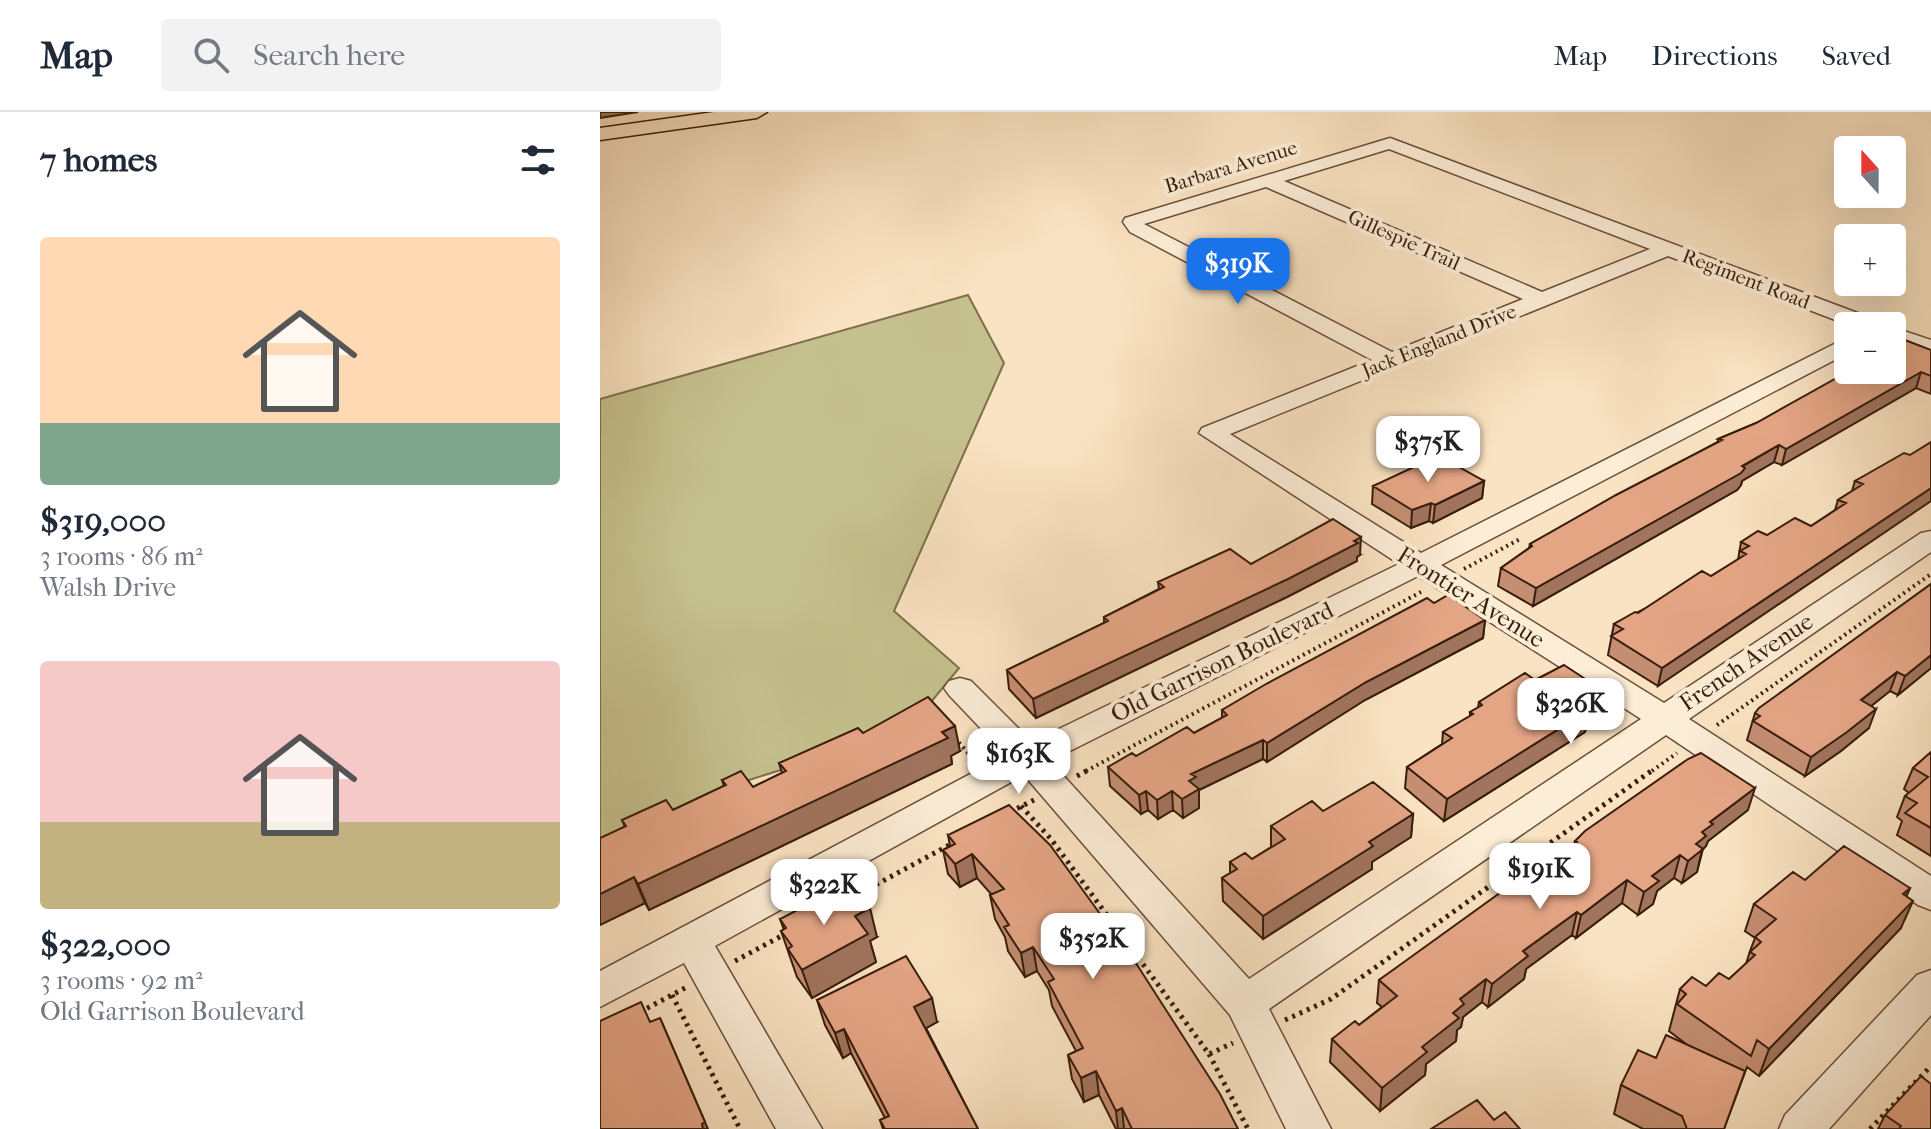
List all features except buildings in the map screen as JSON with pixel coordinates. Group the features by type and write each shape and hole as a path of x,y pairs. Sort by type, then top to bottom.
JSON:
{"main road":[{"path":"600,134 757,112"}],"street":[{"name":"Barbara Avenue","path":"1390,143 1132,222 1137,228 1390,360"},
{"name":"Regiment Road","path":"1390,143 1834,312"},
{"name":"Gillespie Trail","path":"1266,180 1542,300"},
{"name":"Jack England Drive","path":"1211,433 1667,249"},
{"path":"1906,339 1931,348"},
{"name":"Old Garrison Boulevard","path":"600,990 1028,758 1419,565 1834,351"},
{"name":"Frontier Avenue","path":"1211,433 1664,718 1931,895"},
{"name":"French Avenue","path":"1245,1003 1931,539"},
{"path":"960,688 1028,758 1245,1003 1309,1129"},
{"path":"691,941 800,1129"},
{"path":"1801,1129 1931,987"}],"path":[{"path":"1007,814 1021,806"},
{"path":"854,897 966,836"},
{"path":"728,965 798,927"},
{"path":"635,1015 686,987"},
{"path":"672,995 740,1129"},
{"path":"1209,1054 1248,1129"},
{"path":"1870,1129 1931,1066"}],"shaded area":[{"path":"968,295 1004,363 894,611 959,668 922,713 822,757 749,780 600,849 600,399"}]}
